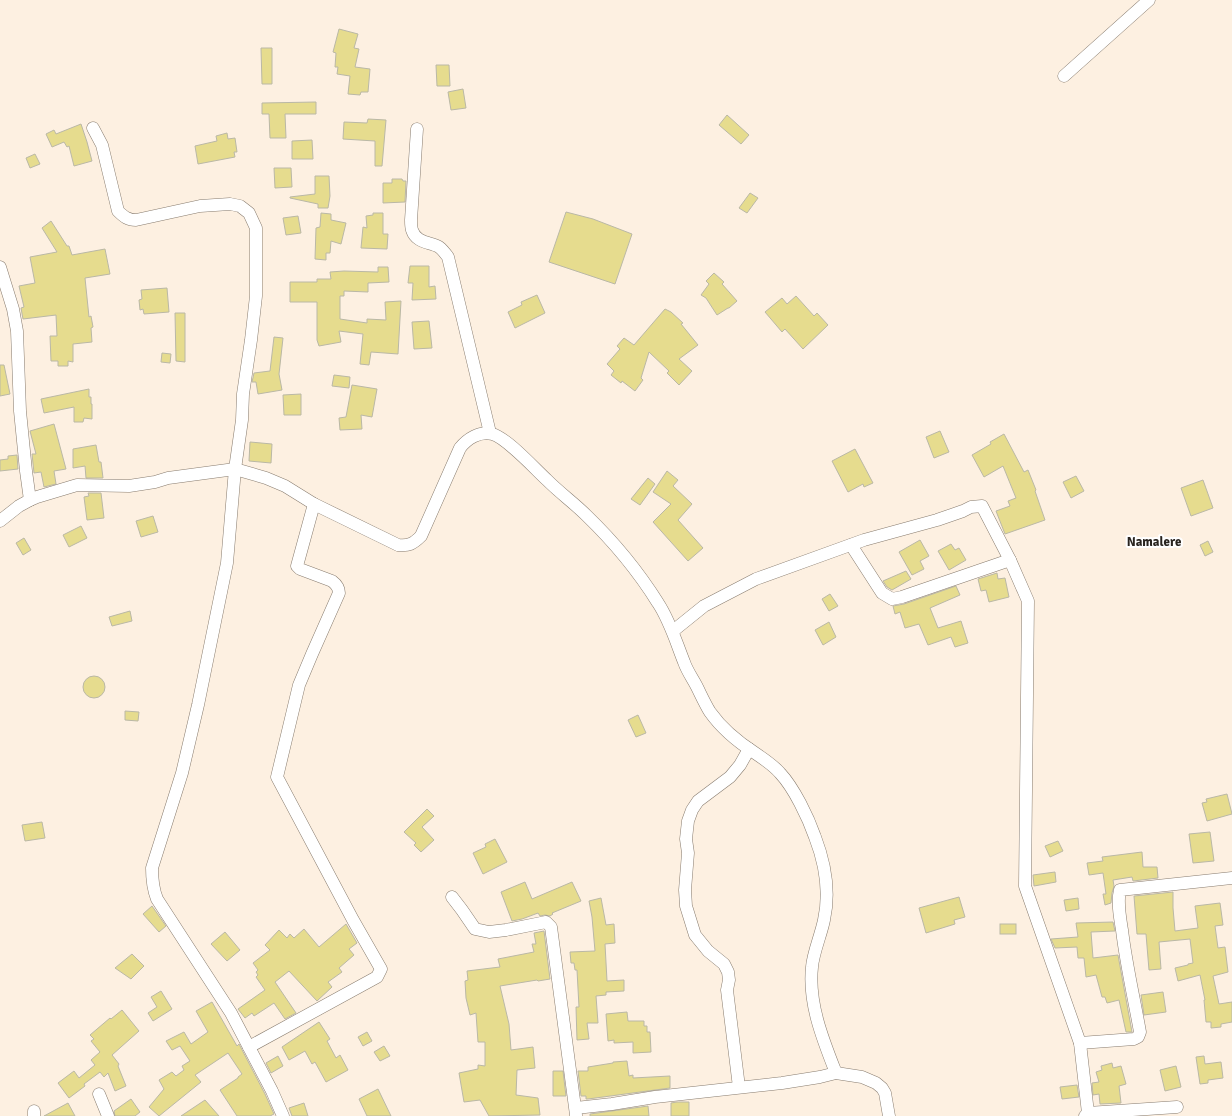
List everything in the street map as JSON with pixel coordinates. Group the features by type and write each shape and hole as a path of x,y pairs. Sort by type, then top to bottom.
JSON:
{"street":[{"path":"1064,76 1149,0"},
{"path":"93,128 102,145 118,212 124,217 130,220 136,220 200,206 230,204 240,206 249,213 256,228 256,296 235,469 227,563 186,758 152,868 152,880 157,899 231,1013 272,1090 284,1116"},
{"path":"417,129 411,220 413,231 418,238 426,243 439,247 448,257 490,433"},
{"path":"0,267 13,309 17,331 20,411 30,500"},
{"path":"0,521 19,506 30,500 77,485 129,486 155,482 168,478 235,469 266,478 285,486 314,504 398,545 405,546 415,542 425,530 460,448 470,438 478,435 490,433 499,437 509,444 561,494 585,514 613,543 660,605 673,631 684,664 711,713 732,736 772,765 789,785 815,837 824,869 826,892 825,918 812,966 811,993 826,1048 836,1073"},
{"path":"249,1047 377,977 381,969 353,920 277,777 299,686 339,593 339,589 332,581 300,569 297,566 314,504"},
{"path":"673,631 704,606 756,579 851,544 937,520 970,507 982,506 1010,560 1028,601 1025,886 1080,1043 1087,1114 1177,1107"},
{"path":"851,544 882,593 892,598 902,597 1010,560"},
{"path":"739,1087 728,990 728,972 724,964 708,951 695,935 686,906 685,890 688,853 686,839 688,821 692,810 698,801 730,777 740,765 749,749"},
{"path":"1080,1043 1134,1039 1138,1037 1140,1032 1124,947 1120,918 1120,890 1232,878"},
{"path":"452,897 475,929 489,932 546,922 551,927 576,1112 655,1097 705,1093 739,1087 782,1083 836,1073 862,1077 879,1085 885,1093 889,1116"},
{"path":"99,1094 108,1116"}],"building":[{"path":"339,29 358,34 354,48 359,49 355,67 370,69 368,92 361,92 360,95 348,94 350,76 337,74 338,67 335,67 336,53 333,52"},
{"path":"261,48 272,48 272,84 262,84"},
{"path":"436,65 449,65 450,86 437,86"},
{"path":"463,89 466,108 451,110 448,92"},
{"path":"316,102 316,114 285,114 286,138 270,138 269,114 262,114 262,103"},
{"path":"727,115 749,135 741,144 719,125"},
{"path":"368,119 386,120 382,166 375,166 375,141 343,139 344,122 367,123"},
{"path":"81,124 92,161 74,166 69,146 67,147 64,142 52,147 46,134 54,130 56,134"},
{"path":"227,133 228,139 235,138 237,152 234,152 235,157 198,164 195,146 217,141 216,136"},
{"path":"312,140 313,159 292,159 292,141"},
{"path":"35,154 40,164 30,168 26,158"},
{"path":"274,168 291,168 292,187 275,188"},
{"path":"315,176 329,176 330,196 328,208 318,208 318,204 290,198 315,194"},
{"path":"392,179 402,179 403,181 406,181 405,202 383,203 383,183 392,183"},
{"path":"750,193 758,198 747,213 739,208"},
{"path":"566,212 593,219 632,234 615,284 549,262"},
{"path":"321,213 331,214 331,220 346,223 341,244 331,241 330,253 326,253 326,260 315,259 316,228 320,227"},
{"path":"373,213 383,213 383,234 388,234 387,249 361,248 363,227 367,228 366,216 373,215"},
{"path":"298,216 301,233 286,235 283,218"},
{"path":"51,221 67,246 69,246 72,255 105,249 110,274 85,278 89,317 91,316 93,327 91,328 92,342 73,344 73,362 68,361 68,366 58,366 58,361 51,361 50,336 57,336 56,315 23,319 21,308 24,307 19,286 35,283 30,257 57,252 42,228"},
{"path":"410,266 429,266 429,287 435,286 436,299 412,300 413,283 408,283"},
{"path":"378,267 388,267 389,282 368,283 368,292 344,291 344,296 340,296 340,319 367,323 367,319 386,320 385,302 401,301 398,354 371,352 369,365 360,364 363,334 339,331 341,342 319,346 317,340 317,302 290,302 290,282 317,282 317,279 331,279 330,272 378,272"},
{"path":"714,273 724,282 722,284 737,301 717,315 706,298 701,295 709,284 706,281"},
{"path":"167,288 169,312 144,314 143,309 140,310 139,300 142,299 141,290"},
{"path":"537,295 545,313 515,328 508,312 522,305 521,302"},
{"path":"796,296 814,316 817,313 828,325 803,349 785,329 782,332 765,312 782,298 787,304"},
{"path":"665,309 671,312 683,323 681,324 698,345 679,359 692,371 679,385 667,373 669,371 649,352 641,378 643,380 635,391 611,375 614,371 607,364 620,349 617,346 624,338 634,345"},
{"path":"175,313 185,313 185,362 176,361"},
{"path":"429,321 432,348 414,349 412,322"},
{"path":"274,337 283,338 279,374 282,390 258,394 256,382 252,382 254,373 270,371"},
{"path":"162,353 171,354 170,363 161,362"},
{"path":"0,365 4,365 10,394 0,396"},
{"path":"334,375 350,377 349,388 332,386"},
{"path":"352,385 377,389 372,417 361,415 362,429 340,430 339,418 346,417"},
{"path":"89,389 89,397 91,397 92,404 92,419 84,418 83,422 74,422 74,407 44,413 41,399"},
{"path":"301,394 301,415 284,415 283,395"},
{"path":"54,424 66,469 54,471 56,484 44,487 41,472 34,473 32,454 36,454 30,431"},
{"path":"940,431 949,452 934,458 926,437"},
{"path":"1004,434 1024,472 1028,470 1045,520 1005,534 996,511 1010,506 1008,501 1016,498 1003,466 984,477 972,455 991,444 990,442"},
{"path":"250,442 272,444 271,463 249,461"},
{"path":"96,445 99,462 101,462 103,478 86,478 85,466 73,468 73,449"},
{"path":"855,449 873,483 864,487 863,484 848,492 832,461"},
{"path":"17,455 18,469 0,471 0,460 8,459 8,456"},
{"path":"667,471 678,480 673,486 692,504 678,520 703,548 688,561 653,522 671,504 653,492"},
{"path":"1076,476 1084,491 1071,498 1063,482"},
{"path":"648,478 655,484 640,505 631,499"},
{"path":"1203,480 1213,508 1191,516 1181,488"},
{"path":"88,493 101,493 104,518 87,520 84,497 89,496"},
{"path":"153,516 158,532 141,537 136,521"},
{"path":"81,526 87,538 69,547 63,535"},
{"path":"24,538 31,550 23,555 16,543"},
{"path":"920,540 929,556 920,561 924,569 912,575 899,552"},
{"path":"1208,541 1213,552 1205,556 1200,545"},
{"path":"951,544 955,550 959,548 966,560 949,570 938,551"},
{"path":"906,571 911,579 892,590 887,587 883,581"},
{"path":"997,573 998,579 1005,578 1009,597 989,602 986,590 981,591 978,579"},
{"path":"956,586 960,595 930,608 938,628 961,621 968,643 955,647 951,637 928,645 919,624 905,628 900,612 895,614 893,606 904,604"},
{"path":"830,594 838,606 829,611 822,599"},
{"path":"130,611 132,621 112,626 109,617"},
{"path":"829,622 836,637 823,645 815,630"},
{"path":"94,676 102,679 105,687 102,695 94,698 86,695 83,687 86,679"},
{"path":"125,711 139,712 138,721 125,720"},
{"path":"638,715 646,733 636,737 628,720"},
{"path":"1227,794 1232,814 1207,821 1202,803 1207,802 1206,799"},
{"path":"427,809 434,816 422,827 434,840 421,852 414,845 416,843 404,832"},
{"path":"42,822 45,838 25,841 22,825"},
{"path":"1210,832 1214,861 1193,863 1189,834"},
{"path":"495,839 507,862 483,874 473,853 486,847 485,844"},
{"path":"1058,841 1063,851 1050,857 1045,846"},
{"path":"1142,852 1143,867 1157,867 1158,878 1133,881 1132,877 1113,880 1114,886 1111,903 1105,905 1103,894 1106,894 1103,873 1089,875 1087,863 1103,861 1102,857"},
{"path":"1055,872 1056,882 1034,886 1033,875"},
{"path":"525,882 532,899 572,882 581,901 552,913 553,914 550,916 540,916 538,913 512,921 501,892"},
{"path":"1173,892 1175,931 1198,928 1195,906 1220,903 1223,925 1215,926 1218,948 1225,947 1228,972 1213,976 1219,1004 1232,1002 1232,1022 1221,1024 1221,1027 1211,1028 1211,1022 1206,1022 1205,1000 1200,975 1178,981 1175,968 1193,963 1190,939 1159,942 1161,969 1149,970 1146,934 1137,934 1134,896"},
{"path":"959,897 965,917 954,920 955,924 926,933 919,908"},
{"path":"601,898 606,925 614,924 615,943 605,944 607,981 624,980 624,991 606,992 606,995 596,996 598,1023 587,1023 589,1039 577,1040 576,1007 579,1007 577,970 575,970 574,963 571,963 570,952 595,951 589,901"},
{"path":"1078,898 1079,909 1066,911 1064,900"},
{"path":"152,906 166,926 159,932 143,914"},
{"path":"1113,922 1115,931 1091,932 1093,958 1118,955 1132,1032 1126,1032 1119,1000 1107,1003 1105,997 1102,997 1096,975 1086,977 1084,958 1078,958 1077,947 1055,948 1051,939 1078,937 1076,923"},
{"path":"346,924 357,943 349,949 354,955 339,968 342,972 328,982 332,987 317,1001 289,971 275,982 296,1013 285,1019 274,1003 254,1016 252,1013 245,1018 238,1009 265,990 256,977 258,975 256,972 258,970 253,963 270,950 265,945 279,930 287,938 290,934 294,938 304,929 319,947"},
{"path":"1000,924 1016,924 1016,934 1000,934"},
{"path":"544,931 550,979 500,986 509,1024 511,1050 533,1047 535,1068 517,1070 516,1095 538,1098 540,1115 489,1116 480,1100 464,1102 459,1073 478,1069 478,1065 485,1066 485,1042 478,1042 476,1013 470,1015 466,998 465,981 468,980 467,971 500,967 498,959 534,952 532,944 536,944 534,933"},
{"path":"225,932 240,950 227,961 211,944"},
{"path":"132,954 144,966 131,979 115,968"},
{"path":"161,991 172,1009 153,1021 148,1013 157,1007 151,997"},
{"path":"1163,992 1166,1012 1144,1015 1141,995"},
{"path":"212,1002 237,1046 239,1044 274,1114 270,1116 237,1116 220,1090 242,1074 228,1053 195,1075 201,1082 159,1116 149,1107 164,1089 159,1080 172,1072 176,1076 184,1070 182,1066 190,1061 180,1046 172,1050 166,1041 184,1032 191,1044 208,1032 196,1011"},
{"path":"122,1010 139,1031 112,1055 119,1064 118,1066 126,1086 115,1091 108,1073 104,1077 100,1072 69,1098 58,1083 74,1071 79,1078 95,1065 91,1060 100,1052 91,1041 94,1039 90,1035"},
{"path":"627,1012 628,1021 644,1021 644,1026 647,1026 647,1032 650,1032 651,1052 633,1053 633,1042 614,1043 614,1040 608,1041 606,1014"},
{"path":"319,1022 330,1039 327,1041 336,1058 340,1055 348,1070 326,1082 315,1062 312,1064 305,1051 289,1060 282,1047"},
{"path":"367,1032 372,1041 363,1046 358,1037"},
{"path":"384,1046 390,1056 380,1061 374,1052"},
{"path":"278,1056 283,1066 271,1073 266,1063"},
{"path":"1204,1056 1205,1064 1221,1062 1223,1078 1208,1080 1208,1083 1200,1084 1196,1057"},
{"path":"627,1061 629,1076 633,1075 633,1078 670,1076 670,1088 588,1099 586,1099 586,1096 581,1096 578,1071 588,1071 588,1067"},
{"path":"1112,1063 1113,1068 1121,1066 1126,1084 1119,1086 1121,1103 1100,1104 1099,1094 1093,1095 1092,1083 1099,1082 1096,1072 1102,1070 1101,1066"},
{"path":"1176,1066 1181,1087 1165,1091 1160,1070"},
{"path":"553,1071 563,1071 566,1096 553,1096"},
{"path":"1077,1085 1079,1097 1062,1099 1060,1087"},
{"path":"378,1089 391,1116 367,1116 359,1099"},
{"path":"131,1099 140,1112 135,1116 115,1116 114,1111"},
{"path":"205,1100 219,1116 181,1116"},
{"path":"689,1102 689,1116 671,1116 671,1103"},
{"path":"68,1103 75,1116 44,1116"},
{"path":"304,1103 308,1116 292,1116 289,1108"},
{"path":"648,1106 649,1116 590,1116 590,1114"}],"district":[{"name":"Namalere","path":"1154,541"}]}
